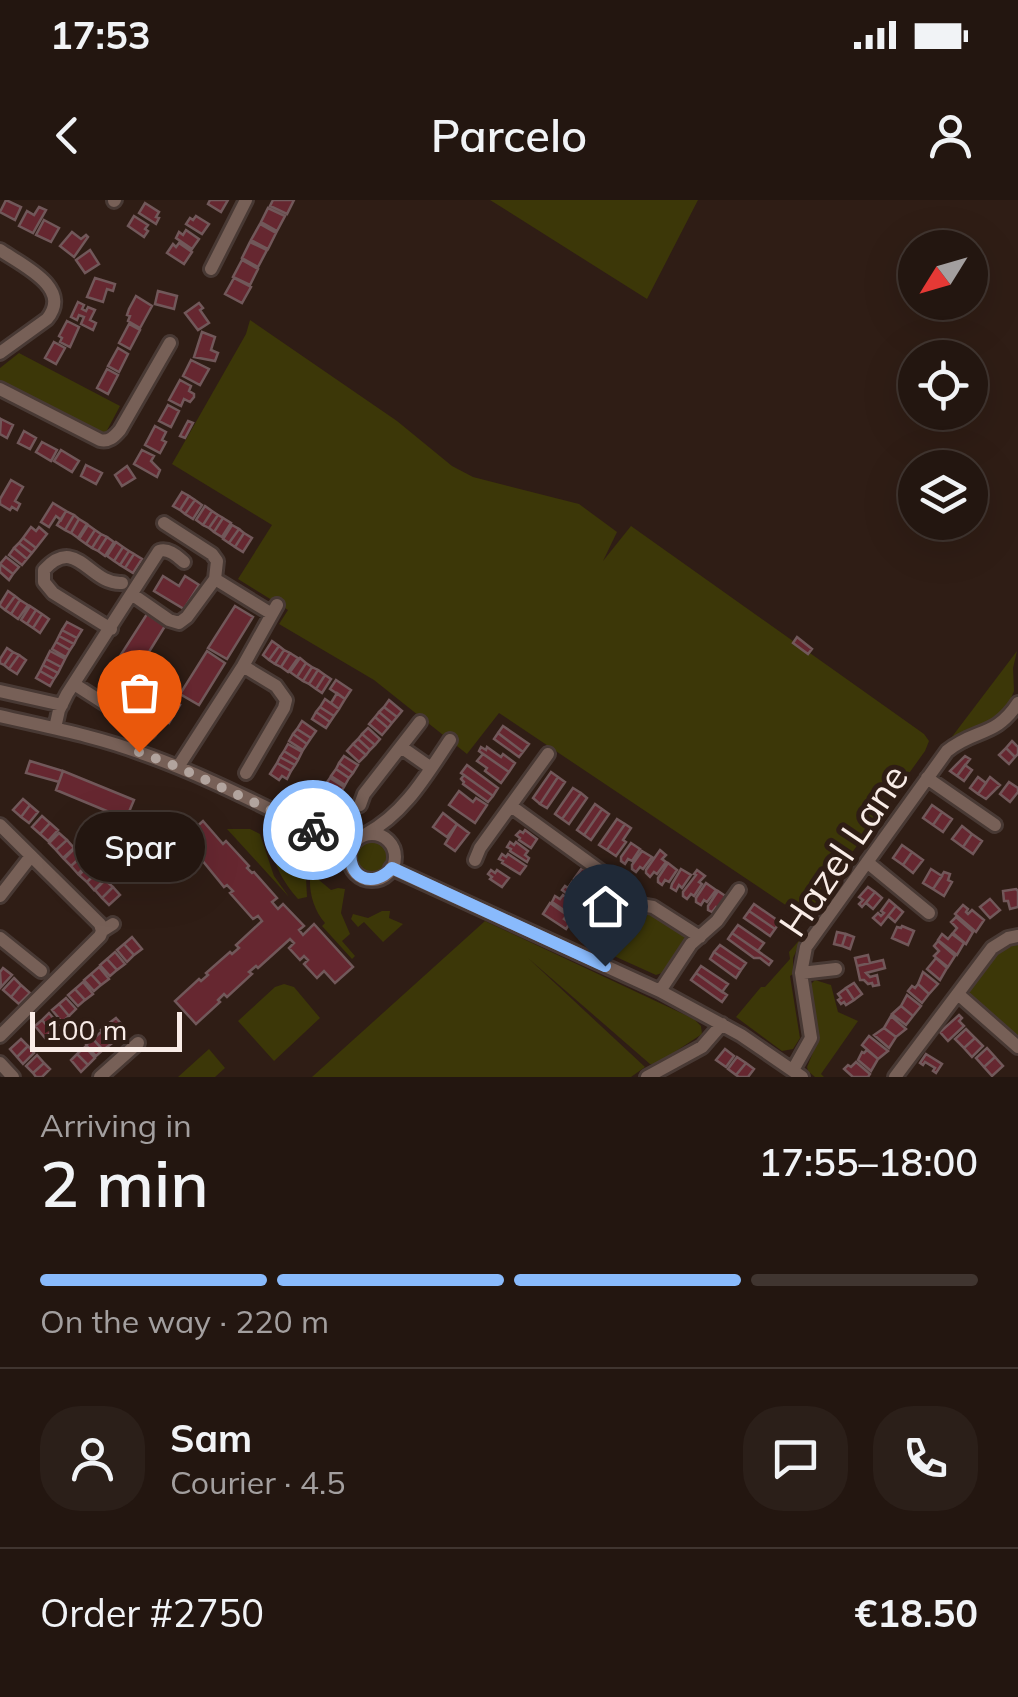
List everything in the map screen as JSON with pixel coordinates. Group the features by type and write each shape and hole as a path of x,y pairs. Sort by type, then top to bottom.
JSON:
{"street":[{"path":"210,268 246,200"},
{"path":"0,250 44,280 55,306 46,318 0,352"},
{"path":"0,390 100,440 108,440 120,430 170,343"},
{"path":"133,595 179,623 215,579 217,562 212,554 164,523"},
{"path":"55,728 74,684 159,552 170,552 184,562"},
{"path":"110,628 53,592 44,582 44,570 56,558 71,557 112,583 122,583"},
{"path":"178,767 274,610 215,579"},
{"path":"243,666 276,686 286,700 246,773"},
{"path":"74,684 150,732"},
{"path":"0,691 62,705"},
{"name":"Hazel Lane","path":"798,1073 810,1038 801,973 806,947 946,751 965,738 998,726 1018,703"},
{"path":"0,716 139,752 351,848"},
{"path":"360,805 364,794 420,722"},
{"path":"406,802 391,845 392,868 381,877 361,876 352,867 351,848 406,802 450,740"},
{"path":"401,746 432,768"},
{"path":"475,860 548,754"},
{"path":"927,778 994,824"},
{"path":"511,806 602,872 616,897 652,907 700,937"},
{"path":"0,825 108,928 0,1036"},
{"path":"364,835 379,835 391,845"},
{"path":"0,896 30,856"},
{"path":"867,862 928,913"},
{"path":"392,868 660,991 798,1073"},
{"path":"660,991 691,944 718,921 739,890"},
{"path":"586,934 600,911 616,897"},
{"path":"895,1077 992,948 1018,936"},
{"path":"0,938 41,971"},
{"path":"801,973 836,969"},
{"path":"958,994 1018,1047"},
{"path":"647,1077 702,1047 720,1027"},
{"path":"100,1077 138,1043"},
{"path":"0,1064 13,1077"}],"shaded area":[{"path":"490,200 698,200 647,299"},
{"path":"250,320 397,421 452,466 473,477 579,504 617,532 603,561 631,526 924,734 929,741 925,751 805,918 499,713 467,754 374,680 279,624 288,610 238,579 272,525 172,464 246,334"},
{"path":"19,353 120,406 104,436 0,384 0,368"},
{"path":"1017,651 1014,691 1007,708 987,724 965,730 965,734 945,746"},
{"path":"227,829 250,829 260,834 274,876 289,897"},
{"path":"265,833 305,858 307,897 298,899 286,883"},
{"path":"371,840 383,845 388,857 383,869 371,874 359,869 354,857 359,845"},
{"path":"312,865 319,880 331,890 345,889 341,913 350,934 342,941 355,956 352,959 322,926 325,923 311,895"},
{"path":"613,906 645,909 686,935 662,973 656,975 594,947 606,934 597,927"},
{"path":"390,911 389,918 403,924 383,942 364,922 358,927 351,919 353,914 368,918"},
{"path":"485,921 694,1019 702,1034 655,1065 650,1064 528,958 645,1067 631,1077 312,1077"},
{"path":"803,936 790,976 800,1038 793,1049 782,1051 736,1017 790,959 789,952"},
{"path":"1018,941 1018,1042 966,992 993,954"},
{"path":"815,980 831,985 838,1012 858,1021 821,1074 824,1077 815,1077 807,1067 816,1045 810,985"},
{"path":"275,987 294,987 320,1018 274,1061 238,1021"},
{"path":"209,1049 225,1068 215,1077 178,1077"}],"building":[{"path":"6,200 21,207 15,220 0,212"},
{"path":"210,200 228,200 221,212 208,204"},
{"path":"273,200 294,200 287,214 270,206"},
{"path":"145,203 159,212 156,224 139,213"},
{"path":"39,207 46,210 33,233 19,226 27,211 34,215"},
{"path":"268,208 285,216 277,231 261,222"},
{"path":"134,216 148,225 144,237 128,226"},
{"path":"196,216 209,224 202,234 186,224"},
{"path":"44,220 59,228 51,242 36,235"},
{"path":"260,224 276,233 268,249 251,240"},
{"path":"186,230 199,239 192,249 176,238"},
{"path":"72,232 81,239 88,237 74,257 60,246"},
{"path":"250,242 267,250 258,267 242,258"},
{"path":"179,243 192,252 184,264 167,253 173,244 176,247"},
{"path":"90,250 99,264 85,273 76,260"},
{"path":"242,260 258,269 250,285 233,277"},
{"path":"95,278 115,284 113,291 107,289 103,302 87,297"},
{"path":"234,278 251,287 242,303 225,294"},
{"path":"158,291 177,296 174,309 155,304"},
{"path":"136,296 152,306 140,328 128,321 127,315"},
{"path":"78,302 86,311 88,307 95,310 90,320 96,323 93,330 81,324 84,317 71,317"},
{"path":"199,303 209,323 198,330 185,313"},
{"path":"67,321 79,327 70,347 60,342 59,336"},
{"path":"129,324 140,330 130,349 119,343"},
{"path":"202,332 215,337 211,350 218,353 215,361 194,357"},
{"path":"54,342 65,348 56,364 45,358"},
{"path":"118,348 128,354 119,372 108,366"},
{"path":"191,360 209,369 200,385 183,376"},
{"path":"107,369 118,375 108,394 97,388"},
{"path":"180,380 191,386 189,391 194,394 190,402 184,399 181,406 169,400"},
{"path":"168,405 179,411 171,427 159,421"},
{"path":"1,419 13,425 7,438 0,434"},
{"path":"188,421 193,423 185,438 180,436"},
{"path":"155,426 166,432 160,453 145,445"},
{"path":"24,431 36,438 30,449 18,443"},
{"path":"42,442 57,450 51,461 36,452"},
{"path":"61,450 79,461 72,472 54,461"},
{"path":"142,450 154,456 151,461 160,470 157,477 134,464"},
{"path":"86,465 102,473 96,484 81,476"},
{"path":"127,466 135,478 122,486 115,475"},
{"path":"11,480 23,487 15,501 20,504 17,510 0,504"},
{"path":"182,492 189,496 180,510 173,506"},
{"path":"189,496 195,500 185,514 180,510"},
{"path":"195,500 202,505 193,519 185,514"},
{"path":"53,503 66,511 61,520 56,516 49,527 41,522"},
{"path":"205,506 212,511 203,525 196,520"},
{"path":"66,511 74,515 65,530 57,525"},
{"path":"212,511 218,515 209,528 203,525"},
{"path":"74,515 79,519 71,533 65,530"},
{"path":"218,515 223,518 214,532 209,528"},
{"path":"223,518 231,523 222,537 214,532"},
{"path":"79,519 87,524 78,538 71,533"},
{"path":"88,525 95,530 86,544 79,539"},
{"path":"232,525 239,529 229,543 223,539"},
{"path":"31,527 36,531 39,527 47,534 36,548 23,538"},
{"path":"239,529 244,533 235,547 229,543"},
{"path":"95,530 101,534 92,548 86,544"},
{"path":"244,533 252,538 243,552 235,547"},
{"path":"101,534 107,537 98,551 92,548"},
{"path":"107,537 114,542 105,556 98,551"},
{"path":"23,538 36,548 32,553 19,543"},
{"path":"116,542 123,547 114,561 107,556"},
{"path":"19,543 32,553 27,559 14,548"},
{"path":"123,547 129,551 120,565 114,561"},
{"path":"14,548 27,559 22,565 9,555"},
{"path":"129,551 134,554 125,568 120,565"},
{"path":"134,554 142,559 133,573 125,568"},
{"path":"6,557 19,567 13,574 0,564"},
{"path":"0,564 13,574 9,580 0,572"},
{"path":"163,576 179,586 185,576 199,585 184,609 154,591"},
{"path":"8,591 15,596 5,610 0,604"},
{"path":"15,596 20,600 11,614 5,610"},
{"path":"20,600 28,605 18,619 11,614"},
{"path":"30,606 36,610 27,624 21,620"},
{"path":"235,606 253,617 227,659 208,648"},
{"path":"36,610 42,614 33,628 27,624"},
{"path":"42,614 49,619 40,633 33,628"},
{"path":"147,614 165,626 139,668 120,656"},
{"path":"67,622 82,630 77,638 62,630"},
{"path":"62,630 77,638 74,644 59,636"},
{"path":"59,636 74,644 70,650 56,642"},
{"path":"797,637 812,649 808,654 793,643"},
{"path":"272,641 279,646 269,660 263,655"},
{"path":"56,642 70,650 66,657 52,649"},
{"path":"279,646 284,650 275,664 269,660"},
{"path":"7,648 13,652 4,665 0,659"},
{"path":"284,650 290,653 281,667 275,664"},
{"path":"50,651 65,659 61,667 46,659"},
{"path":"207,651 225,663 199,705 180,694"},
{"path":"13,652 19,655 9,669 4,665"},
{"path":"290,653 298,658 288,672 281,667"},
{"path":"19,655 26,660 17,674 9,669"},
{"path":"300,658 306,663 297,677 290,672"},
{"path":"46,659 61,667 58,673 43,665"},
{"path":"306,663 312,667 303,681 297,677"},
{"path":"43,665 58,673 54,679 40,671"},
{"path":"312,667 318,670 309,684 303,681"},
{"path":"123,669 180,705 169,723 111,686"},
{"path":"318,670 325,675 316,689 309,684"},
{"path":"40,671 54,679 50,686 36,678"},
{"path":"325,675 331,679 322,693 316,689"},
{"path":"336,680 351,690 345,699 330,689"},
{"path":"337,693 345,699 339,709 331,703"},
{"path":"325,699 339,709 334,716 320,707"},
{"path":"389,700 402,711 397,717 384,707"},
{"path":"320,707 334,716 330,722 316,712"},
{"path":"384,707 397,717 392,723 379,712"},
{"path":"316,712 330,722 326,728 312,719"},
{"path":"379,712 392,723 388,728 375,717"},
{"path":"375,717 388,728 382,735 369,724"},
{"path":"302,721 316,731 311,738 297,729"},
{"path":"503,726 529,744 523,752 498,733"},
{"path":"368,728 380,739 375,745 362,734"},
{"path":"297,729 311,738 307,744 293,734"},
{"path":"498,733 523,752 519,757 494,739"},
{"path":"293,734 307,744 303,750 289,741"},
{"path":"362,734 375,745 370,750 358,739"},
{"path":"358,739 370,750 366,755 353,744"},
{"path":"1012,741 1018,747 1015,757 1006,748"},
{"path":"288,744 302,752 298,760 284,751"},
{"path":"353,744 366,755 359,762 347,751"},
{"path":"481,747 501,757 503,754 515,763 509,772 479,751"},
{"path":"1006,748 1015,757 1009,764 999,755"},
{"path":"284,751 298,760 295,765 280,757"},
{"path":"483,754 509,772 501,783 477,761"},
{"path":"344,756 358,765 353,773 339,763"},
{"path":"965,756 970,759 957,776 950,771"},
{"path":"280,757 295,765 291,771 277,763"},
{"path":"30,761 63,771 59,782 26,773"},
{"path":"277,763 291,771 287,779 282,776 279,780 270,774"},
{"path":"339,763 353,773 349,778 336,769"},
{"path":"467,765 498,788 493,796 461,773"},
{"path":"965,765 972,770 964,781 957,776"},
{"path":"336,769 349,778 345,785 331,776"},
{"path":"63,771 134,800 126,819 56,790"},
{"path":"551,772 558,777 540,804 533,798"},
{"path":"464,775 493,796 488,802 463,784"},
{"path":"558,777 565,782 547,808 540,804"},
{"path":"978,777 986,783 978,794 970,788"},
{"path":"990,777 1000,785 986,799 978,794"},
{"path":"330,778 344,787 339,795 325,785"},
{"path":"1009,782 1018,788 1010,802 1000,794"},
{"path":"325,785 339,795 335,800 321,791"},
{"path":"573,788 581,793 562,819 555,814"},
{"path":"321,791 335,800 328,810 319,805"},
{"path":"459,791 473,802 476,798 487,805 475,823 449,805"},
{"path":"581,793 587,798 569,824 562,819"},
{"path":"23,799 30,805 21,817 13,810"},
{"path":"595,804 602,809 584,835 577,830"},
{"path":"30,805 38,812 29,823 21,817"},
{"path":"932,805 942,812 933,825 923,818"},
{"path":"602,809 609,814 591,840 584,835"},
{"path":"942,812 952,819 943,832 933,825"},
{"path":"443,813 457,824 447,837 433,827"},
{"path":"42,816 50,823 40,834 32,827"},
{"path":"617,819 625,824 607,850 599,845"},
{"path":"203,821 277,898 272,902 278,909 283,904 304,926 299,930 303,935 314,924 353,967 335,983 324,971 317,978 304,964 308,960 304,956 300,960 289,948 294,943 290,939 249,972 252,974 227,997 224,994 196,1024 175,1001 239,948 236,945 262,921 258,916 253,919 184,838"},
{"path":"50,823 58,830 48,841 40,834"},
{"path":"457,824 469,833 455,851 445,844"},
{"path":"625,824 631,828 616,856 607,850"},
{"path":"962,826 972,834 963,847 952,839"},
{"path":"525,830 537,839 531,848 516,835"},
{"path":"59,833 67,840 56,850 49,843"},
{"path":"972,834 982,841 973,854 963,847"},
{"path":"67,840 74,848 63,858 56,850"},
{"path":"510,842 528,851 527,862 510,851"},
{"path":"631,843 640,849 625,864 621,857"},
{"path":"902,845 912,852 903,865 893,858"},
{"path":"75,848 82,856 71,866 64,859"},
{"path":"660,850 666,855 662,859 666,862 650,877 646,870"},
{"path":"642,851 652,857 636,872 632,865"},
{"path":"912,852 923,860 913,873 903,865"},
{"path":"502,854 526,866 520,874 502,863"},
{"path":"82,856 89,863 78,874 71,866"},
{"path":"668,863 677,870 662,885 658,878"},
{"path":"90,864 97,872 87,882 79,875"},
{"path":"582,868 595,876 590,883 595,886 592,891 574,879"},
{"path":"681,869 691,875 676,891 671,888"},
{"path":"931,869 942,876 933,889 923,883"},
{"path":"491,870 509,878 502,887 490,879"},
{"path":"697,870 705,876 694,896 691,894 687,899 683,892"},
{"path":"97,872 105,879 94,890 87,882"},
{"path":"944,872 950,874 948,880 952,882 944,896 933,889"},
{"path":"105,880 113,887 102,898 95,890"},
{"path":"572,882 584,890 581,896 586,899 582,905 562,890"},
{"path":"706,883 716,890 701,905 696,898"},
{"path":"113,887 120,895 109,905 102,898"},
{"path":"868,887 875,892 862,907 859,897"},
{"path":"1016,889 1018,907 1010,909 1003,891"},
{"path":"718,891 727,897 719,910 716,907 712,912 708,906"},
{"path":"875,892 882,898 873,909 866,903"},
{"path":"563,895 575,904 573,908 578,911 574,917 552,902 555,896 560,899"},
{"path":"990,899 1000,910 990,918 980,907"},
{"path":"889,900 896,906 881,925 873,918 884,913 881,911"},
{"path":"550,903 567,915 564,919 570,923 566,929 543,914"},
{"path":"754,904 780,922 775,929 749,911"},
{"path":"963,905 968,914 972,910 984,920 976,932 955,914"},
{"path":"896,906 903,912 895,922 888,916"},
{"path":"749,911 775,929 770,936 744,918"},
{"path":"956,917 973,932 966,944 953,933 957,928 951,922"},
{"path":"738,925 764,943 758,951 732,933"},
{"path":"897,927 914,931 908,945 892,938"},
{"path":"837,932 846,934 842,946 834,944"},
{"path":"732,933 772,961 769,965 728,939"},
{"path":"846,934 854,937 850,949 842,946"},
{"path":"942,934 948,939 952,934 964,943 957,955 938,940"},
{"path":"132,937 142,949 134,955 124,944"},
{"path":"938,941 955,956 948,967 934,956 939,951 934,946"},
{"path":"124,944 134,955 127,962 117,950"},
{"path":"720,945 746,963 741,970 714,952"},
{"path":"115,952 125,964 117,970 107,959"},
{"path":"714,952 741,970 736,978 710,959"},
{"path":"868,955 870,963 857,966 855,958"},
{"path":"936,958 947,968 940,980 927,969"},
{"path":"107,959 117,970 110,976 100,965"},
{"path":"883,960 885,968 866,973 870,977 877,975 879,985 860,980 857,966"},
{"path":"701,966 728,984 722,992 696,973"},
{"path":"99,967 109,979 101,985 91,974"},
{"path":"3,968 12,975 1,987 0,972"},
{"path":"923,972 938,984 929,994 918,984"},
{"path":"696,973 727,995 722,1002 691,980"},
{"path":"91,974 101,985 94,991 84,980"},
{"path":"14,978 21,985 11,997 3,990"},
{"path":"83,982 93,994 85,1000 75,989"},
{"path":"854,983 862,994 854,1000 846,988"},
{"path":"918,984 929,994 922,1003 908,991"},
{"path":"21,985 30,993 19,1004 11,997"},
{"path":"846,988 854,1000 846,1005 838,1000 838,994"},
{"path":"75,989 85,1000 78,1006 68,995"},
{"path":"907,995 921,1006 913,1016 901,1006"},
{"path":"66,998 76,1009 69,1016 59,1004"},
{"path":"59,1004 69,1016 62,1022 52,1010"},
{"path":"901,1006 913,1016 906,1025 892,1014"},
{"path":"49,1013 59,1025 52,1031 42,1020"},
{"path":"959,1015 964,1026 948,1041 940,1032"},
{"path":"891,1016 906,1029 896,1037 884,1028"},
{"path":"116,1018 126,1029 118,1036 108,1024"},
{"path":"42,1020 52,1031 45,1038 35,1026"},
{"path":"108,1024 118,1036 111,1042 101,1030"},
{"path":"884,1028 896,1037 889,1048 874,1035"},
{"path":"966,1029 975,1038 964,1048 955,1039"},
{"path":"101,1032 111,1044 103,1050 93,1039"},
{"path":"869,1036 888,1051 878,1059 862,1045"},
{"path":"975,1038 983,1046 972,1057 964,1048"},
{"path":"21,1039 28,1046 17,1057 10,1049"},
{"path":"93,1039 103,1050 96,1056 86,1045"},
{"path":"28,1046 34,1053 23,1064 17,1057"},
{"path":"85,1047 95,1058 88,1065 77,1054"},
{"path":"987,1048 995,1057 984,1067 976,1058"},
{"path":"725,1049 734,1056 726,1067 716,1060"},
{"path":"867,1050 878,1059 871,1071 858,1060"},
{"path":"77,1054 88,1065 81,1072 71,1060"},
{"path":"926,1054 942,1064 936,1073 935,1068 920,1063"},
{"path":"37,1055 44,1063 33,1073 26,1066"},
{"path":"737,1057 746,1063 736,1075 728,1069"},
{"path":"995,1057 1003,1066 992,1076 984,1067"},
{"path":"856,1062 870,1074 868,1077 853,1077 844,1069"},
{"path":"44,1063 50,1069 36,1077 33,1073"},
{"path":"746,1063 754,1069 748,1077 739,1077 736,1075"}],"way so far":[{"path":"139,752 313,830"}],"place":[{"name":"Spar","path":"139,752"}],"route":[{"path":"313,830 351,848 352,867 361,876 374,879 392,868 605,966"}]}
